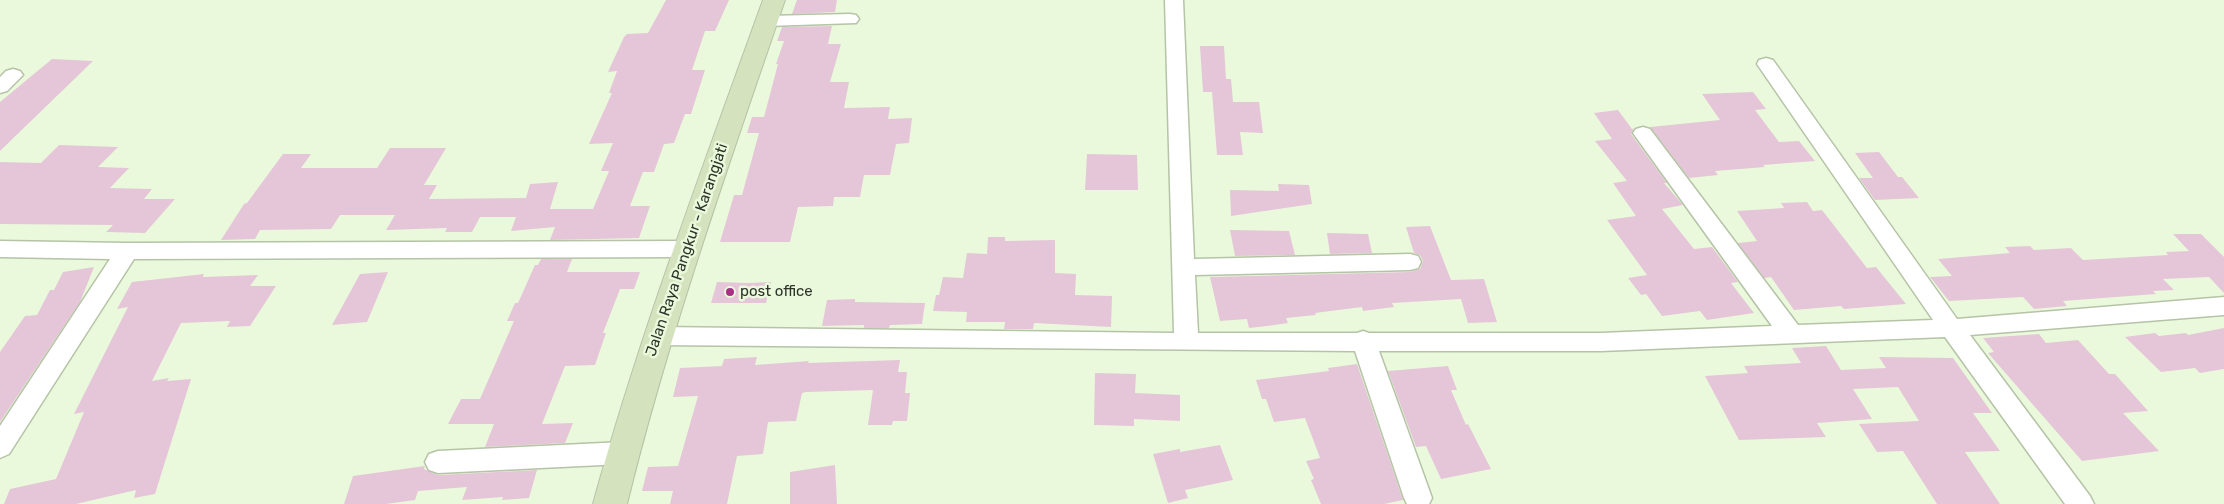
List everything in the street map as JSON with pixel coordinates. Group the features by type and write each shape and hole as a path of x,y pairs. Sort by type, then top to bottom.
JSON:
{"main road":[{"name":"Jalan Raya Pangkur - Karangjati","path":"610,504 623,453 658,336 771,11"}],"street":[{"path":"1174,0 1186,342"},
{"path":"771,11 850,19"},
{"path":"1766,64 1950,328 2080,504"},
{"path":"1643,133 1791,334"},
{"path":"0,249 128,251 687,249"},
{"path":"0,447 128,251"},
{"path":"1183,267 1410,262"},
{"path":"658,336 1186,342 1363,340 1601,342 1950,328 2224,306"},
{"path":"1363,340 1418,498"},
{"path":"438,462 623,453"}],"building":[{"path":"666,0 729,0 715,31 705,31 692,70 705,70 691,114 685,114 674,143 664,144 654,172 643,172 630,206 650,206 639,238 550,240 555,227 511,231 516,217 480,217 472,232 445,232 447,228 386,230 395,215 340,215 331,229 260,230 255,239 221,240 244,204 247,203 283,154 311,154 301,168 377,168 390,148 446,148 424,185 437,185 429,199 526,198 530,184 558,182 550,209 593,209 609,171 601,171 613,143 589,144 612,93 609,93 617,71 608,72 624,37 627,34 648,33"},
{"path":"797,0 837,0 835,12 792,14"},
{"path":"832,26 828,44 841,44 830,82 849,82 844,108 890,107 888,119 912,118 909,143 896,144 890,175 864,175 860,197 834,197 833,206 798,207 790,242 720,242 734,195 742,195 759,133 747,133 752,117 764,117 778,64 776,64 784,41 777,41 782,27"},
{"path":"1200,46 1224,46 1226,79 1231,79 1233,102 1259,102 1263,133 1240,132 1243,155 1217,155 1212,92 1203,92"},
{"path":"52,59 93,61 0,151 0,102"},
{"path":"1753,92 1766,109 1755,110 1779,142 1799,141 1815,161 1715,171 1718,175 1689,178 1650,127 1720,120 1702,94"},
{"path":"1618,110 1632,129 1634,128 1631,134 1667,183 1664,183 1683,205 1662,209 1694,249 1712,247 1738,282 1731,283 1754,313 1707,320 1700,311 1662,316 1646,294 1641,295 1628,278 1647,275 1607,220 1636,216 1613,183 1627,181 1595,141 1612,139 1594,113"},
{"path":"59,145 118,147 98,167 129,168 110,188 152,189 144,199 175,199 145,233 106,232 113,225 0,224 0,162 41,163"},
{"path":"1879,152 1898,177 1902,177 1919,198 1875,200 1859,178 1873,178 1855,153"},
{"path":"1087,154 1137,155 1138,190 1085,190"},
{"path":"1278,184 1309,185 1312,204 1231,216 1230,190 1279,191"},
{"path":"1807,202 1813,211 1822,210 1867,268 1876,267 1906,304 1844,309 1841,306 1794,310 1771,277 1764,278 1738,243 1757,241 1737,211 1784,208 1781,203"},
{"path":"1430,226 1451,280 1484,279 1497,322 1468,323 1461,299 1392,303 1394,307 1363,311 1362,307 1315,313 1316,315 1286,318 1288,323 1249,328 1247,319 1220,321 1210,277 1410,272 1420,269 1423,261 1420,255 1414,253 1406,227"},
{"path":"1230,230 1289,231 1295,255 1235,256"},
{"path":"1327,233 1368,234 1372,253 1330,254"},
{"path":"2173,234 2201,234 2224,257 2224,293 2209,277 2163,279 2174,290 2153,291 2156,294 2063,301 2067,306 2034,309 2023,297 1949,301 1930,277 1952,276 1938,259 2010,253 2005,247 2030,246 2034,250 2071,248 2083,260 2168,255 2166,252 2189,251"},
{"path":"988,237 1005,237 1005,241 1055,240 1055,273 1076,274 1075,295 1112,296 1111,327 1034,323 1033,329 1004,329 1005,322 966,322 967,312 933,311 936,295 939,295 943,277 963,278 967,253 987,254"},
{"path":"541,259 572,259 567,272 640,272 634,289 620,289 603,333 606,333 595,365 565,366 542,424 573,423 565,443 485,447 494,424 448,424 461,399 480,399 514,321 507,321 515,303 518,303 535,265 538,265"},
{"path":"94,267 80,302 0,422 0,352 25,316 37,315 50,290 54,290 63,272"},
{"path":"388,272 367,322 332,325 360,274"},
{"path":"204,274 203,277 258,275 250,286 276,286 250,326 227,327 230,321 181,323 152,381 169,378 167,381 191,379 155,494 134,498 136,490 76,504 4,504 10,489 56,479 84,412 74,414 128,307 117,309 132,282"},
{"name":"post office","path":"717,282 771,282 766,303 711,303"},
{"path":"855,299 855,302 925,303 922,324 890,325 889,328 864,328 864,325 822,326 827,300"},
{"path":"2224,328 2224,369 2200,373 2195,368 2161,372 2125,337 2155,333 2159,336 2186,333 2188,335"},
{"path":"2039,334 2046,343 2078,340 2109,374 2115,374 2148,411 2123,413 2159,451 2082,461 1988,353 1994,352 1983,338"},
{"path":"1826,346 1841,370 1886,368 1879,357 1953,358 1992,413 1973,413 2000,451 1965,452 2000,504 1937,504 1903,451 1877,452 1859,424 1919,421 1898,387 1853,389 1872,419 1817,423 1826,437 1739,440 1705,376 1748,373 1744,366 1801,363 1792,348"},
{"path":"757,357 755,365 809,361 808,363 900,360 898,372 907,372 905,393 910,393 907,421 893,421 892,425 868,425 873,390 802,393 796,421 768,422 763,454 737,456 727,504 670,504 673,491 642,491 648,467 678,466 698,396 673,397 680,368 722,366 724,359"},
{"path":"1357,364 1403,500 1384,504 1321,504 1311,480 1314,479 1306,461 1320,458 1305,418 1274,422 1266,399 1262,399 1256,380 1329,371 1328,368"},
{"path":"1448,366 1457,390 1451,390 1466,425 1468,424 1491,469 1441,479 1426,446 1416,447 1388,371"},
{"path":"1095,373 1136,374 1135,393 1180,395 1180,421 1134,419 1134,426 1094,425"},
{"path":"1220,445 1233,480 1185,490 1188,498 1168,503 1153,454 1180,449 1180,452"},
{"path":"835,465 837,504 790,504 790,472"},
{"path":"425,466 424,469 438,475 537,470 529,498 502,500 503,497 462,500 467,487 418,491 415,500 386,504 344,504 353,476"}],"place":[{"name":"post office","path":"730,292"}]}
